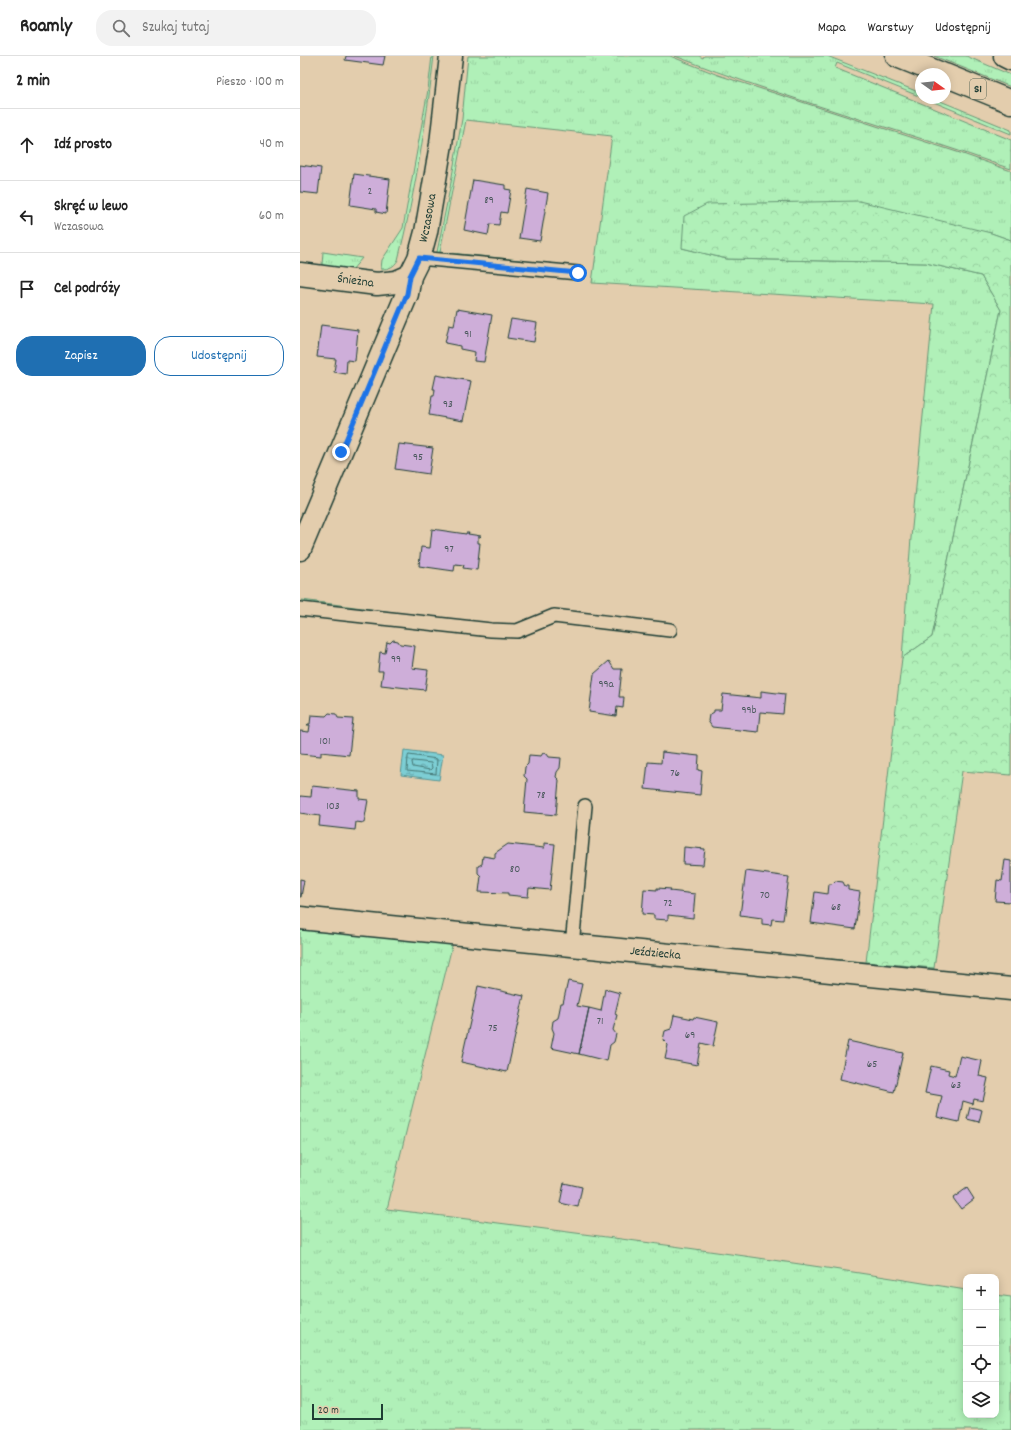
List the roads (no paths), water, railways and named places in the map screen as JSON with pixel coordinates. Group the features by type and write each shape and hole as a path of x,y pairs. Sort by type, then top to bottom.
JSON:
{"main road":[{"name":"Wczasowa","path":"300,549 407,294 414,267 426,232 433,198 451,56"},
{"path":"897,56 927,68"},
{"path":"1005,56 1011,59"},
{"name":"S1","path":"951,77 1011,102"},
{"name":"Śnieżna","path":"300,274 377,284 396,282 414,267"},
{"name":"Jeździecka","path":"300,918 1011,989"}],"lane":[{"path":"414,267 578,273"},
{"path":"300,609 491,630 517,631 554,616 670,630"},
{"path":"572,946 585,806"}],"water":[{"path":"404,750 443,755 439,780 401,775"}]}
